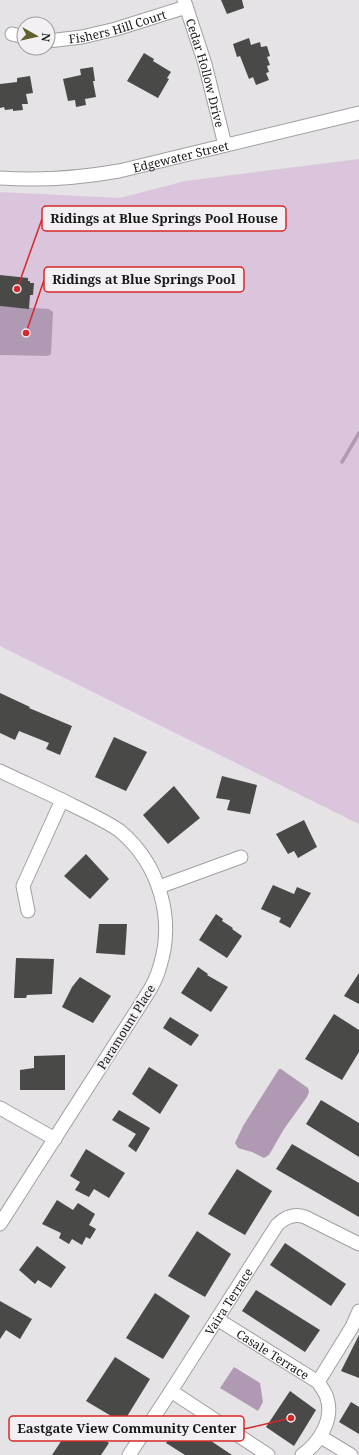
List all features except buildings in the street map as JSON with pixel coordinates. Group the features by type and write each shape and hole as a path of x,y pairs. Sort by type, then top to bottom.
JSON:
{"street":[{"name":"Fishers Hill Court","path":"56,40 82,37 116,29 185,3"},
{"name":"Cedar Hollow Drive","path":"185,3 204,64 225,145"},
{"name":"Edgewater Street","path":"0,178 28,180 93,176 359,113"},
{"name":"Paramount Place","path":"0,771 103,820 119,831 132,843 143,857 159,887 164,904 166,926 165,946 158,973 146,996 0,1224"},
{"path":"28,911 23,886 62,800"},
{"path":"159,887 241,857"},
{"path":"0,1108 55,1139"},
{"name":"Vaira Terrace","path":"128,1455 172,1391 277,1225 282,1220 298,1214 305,1216 359,1244"},
{"path":"318,1382 352,1327 359,1311"},
{"name":"Casale Terrace","path":"217,1319 318,1382 327,1398 329,1410 326,1424 321,1437 302,1455"},
{"path":"172,1391 268,1455"},
{"path":"321,1437 351,1455"}],"shaded area":[{"path":"359,159 359,824 0,646 0,192 120,198 185,181"},
{"path":"0,306 49,309 53,312 51,354 48,356 0,355"},
{"path":"279,1069 308,1088 309,1092 284,1129 269,1155 264,1158 252,1152 238,1148 235,1143 243,1126"},
{"path":"234,1367 260,1383 263,1402 258,1411 220,1388"}],"waterway":[{"path":"342,462 359,433"}],"place":[{"name":"Ridings at Blue Springs Pool House","path":"17,289"},
{"name":"Ridings at Blue Springs Pool","path":"26,333"},
{"name":"Eastgate View Community Center","path":"291,1418"}]}
